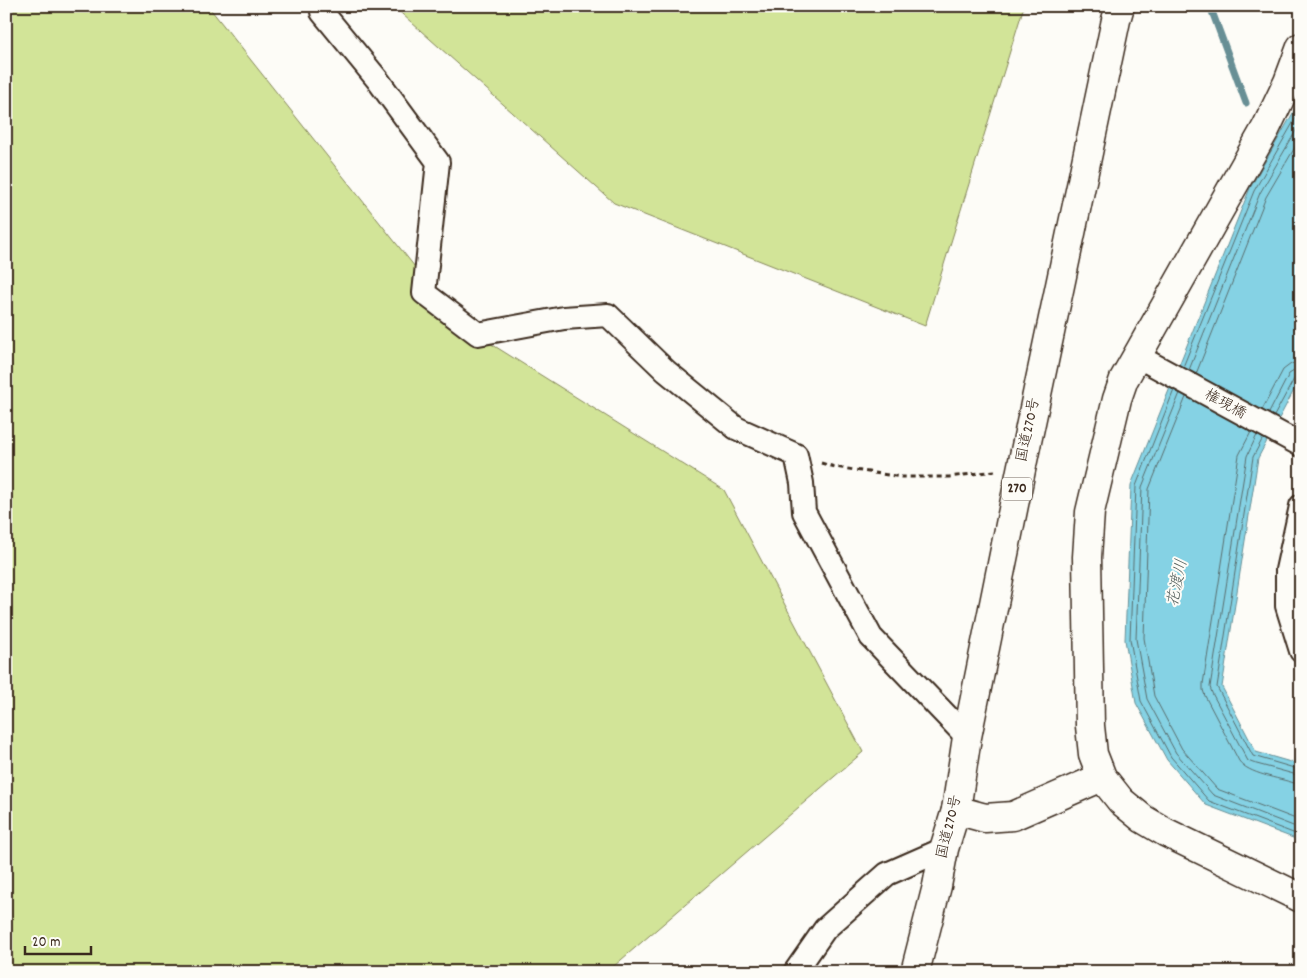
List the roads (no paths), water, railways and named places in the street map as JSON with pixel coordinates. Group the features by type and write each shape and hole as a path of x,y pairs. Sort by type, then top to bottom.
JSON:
{"main road":[{"name":"国道270号","path":"915,972 937,886 944,848 956,810 967,737 1021,470 1120,6"},
{"path":"1301,47 1288,82 1266,128 1148,362 1124,379 1117,399 1090,512 1086,557 1090,726 1094,754 1102,777 1121,801 1143,819 1165,832 1301,898"},
{"path":"956,810 985,818 1013,816 1102,777"}],"street":[{"path":"326,6 322,12 377,79 438,162 424,293 478,334 564,318 608,315 666,370 736,428 796,455 802,483 804,512 871,637 967,737"},
{"name":"権現橋","path":"1148,362 1296,443"},
{"path":"1301,506 1287,570 1287,606 1301,651"},
{"path":"795,972 825,929 888,874 944,848"}],"water":[{"name":"花渡川","path":"1301,99 1301,377 1258,458 1222,687 1256,752 1301,765 1301,841 1206,805 1167,760 1136,703 1125,640 1131,485 1250,188"}],"waterway":[{"path":"1210,6 1246,103"}]}
